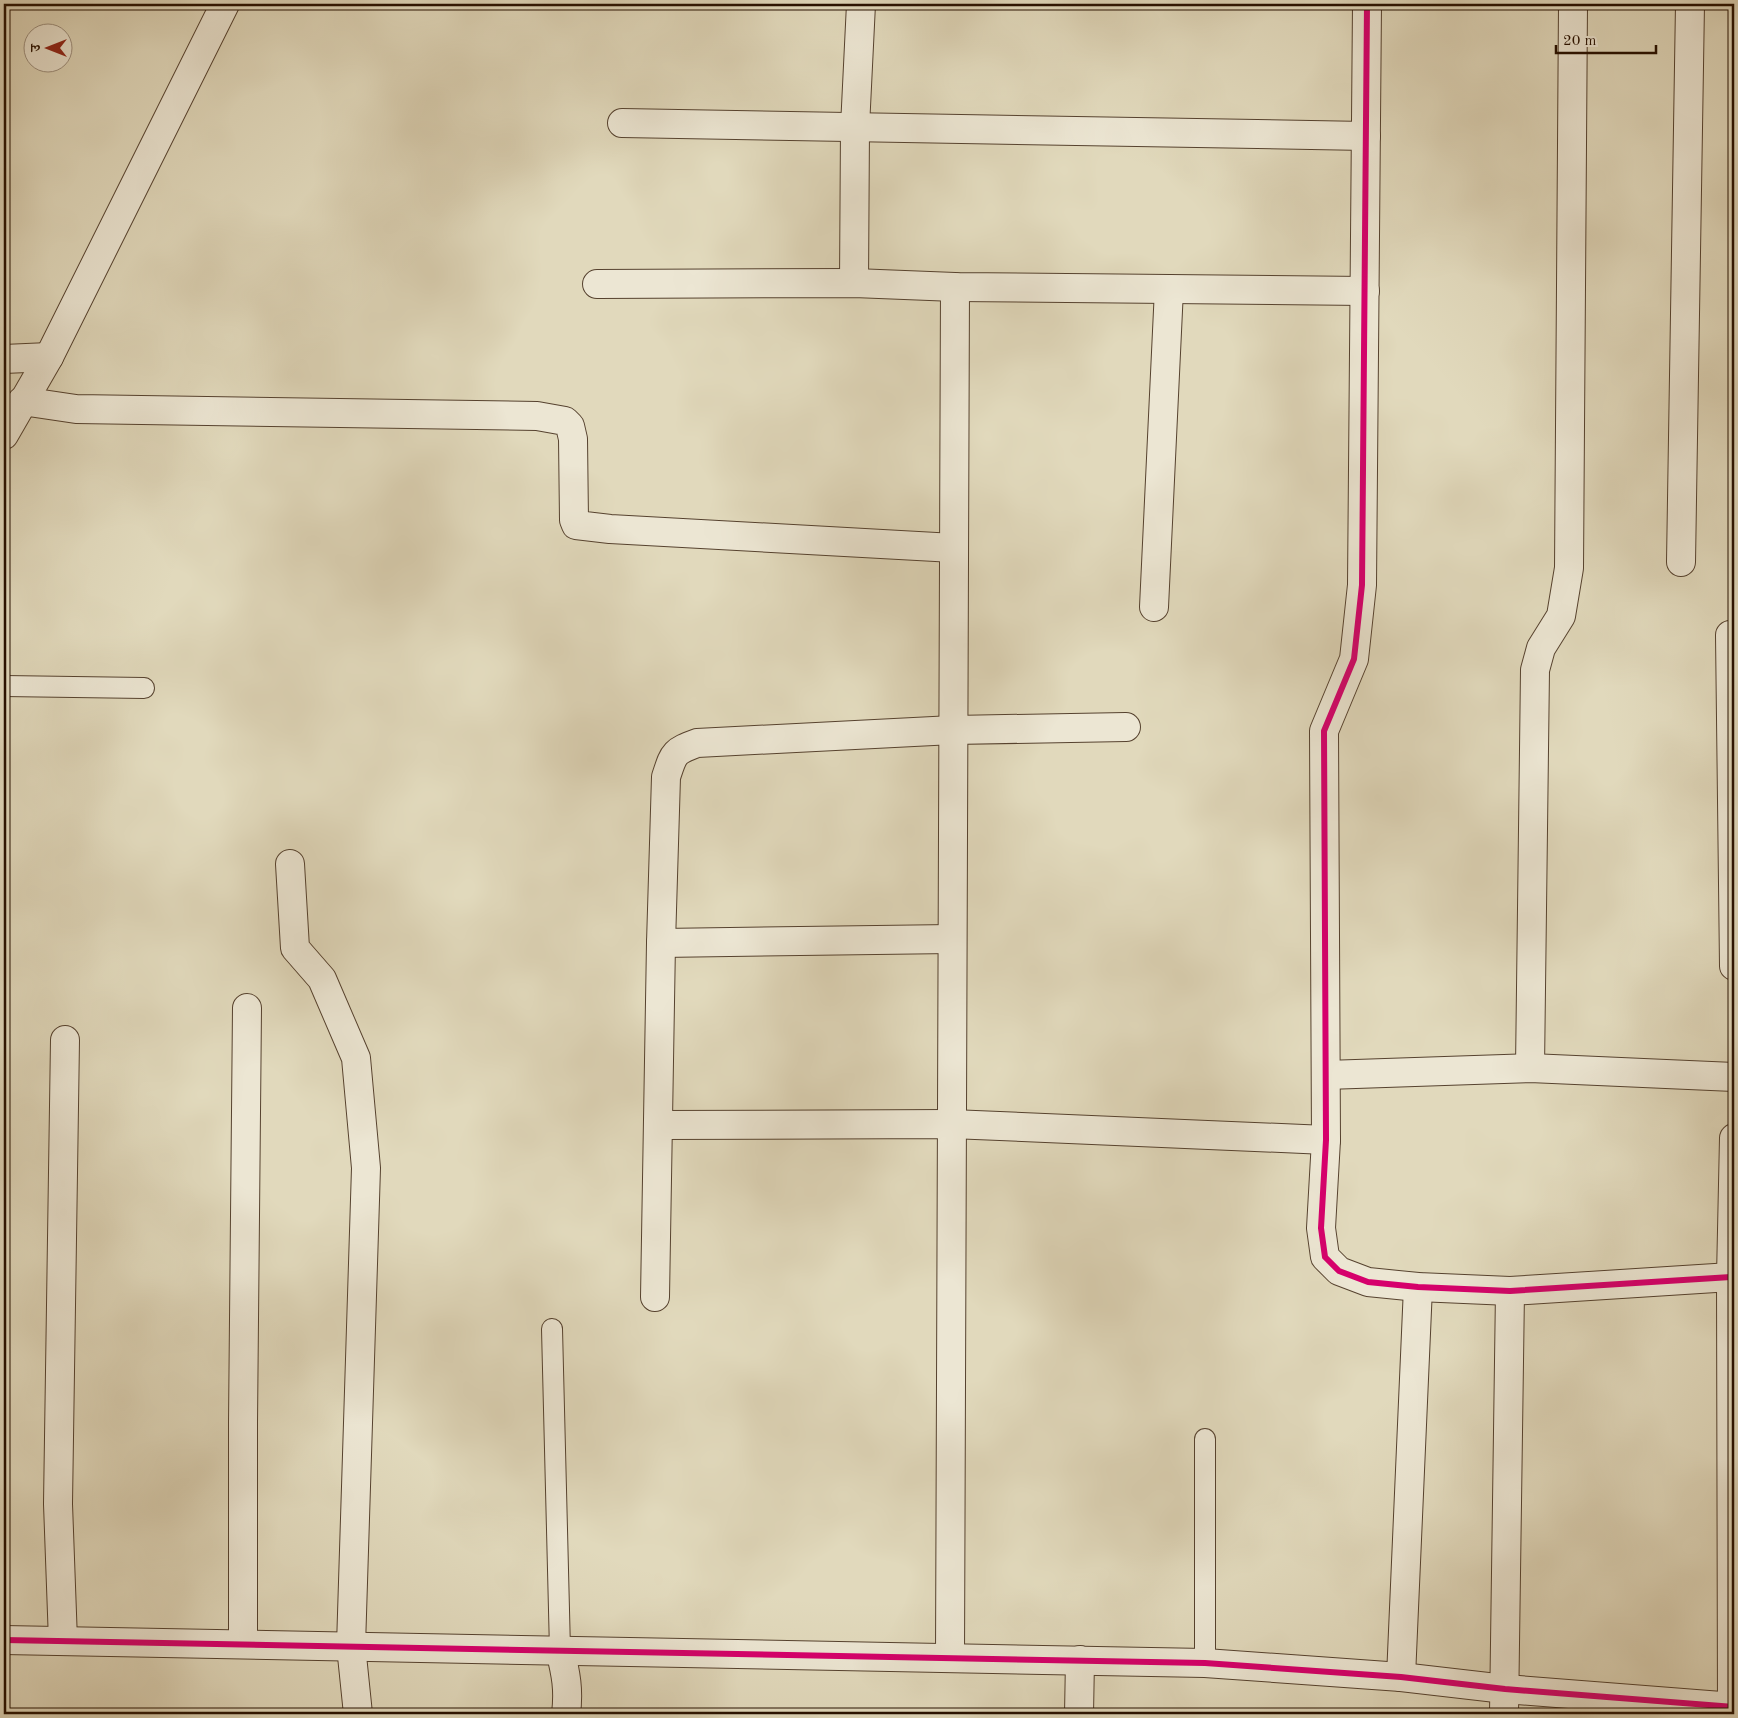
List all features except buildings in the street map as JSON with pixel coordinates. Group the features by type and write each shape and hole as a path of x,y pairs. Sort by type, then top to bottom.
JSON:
{"street":[{"path":"4,435 49,357 224,4"},
{"path":"854,283 855,127 861,4"},
{"path":"1368,4 1362,585 1354,659 1324,730 1326,1140 1321,1228 1325,1256 1340,1271 1368,1282 1418,1287 1510,1291 1731,1277"},
{"path":"1530,1068 1535,670 1541,648 1561,616 1569,568 1573,4"},
{"path":"1681,562 1690,4"},
{"path":"622,123 1366,136"},
{"path":"597,284 854,283 955,287 1365,291"},
{"path":"950,1658 955,287"},
{"path":"1154,607 1169,289"},
{"path":"4,359 49,357"},
{"path":"22,401 76,409 538,416 565,421 570,426 573,439 574,520 576,525 610,529 954,548"},
{"path":"1730,635 1734,966"},
{"path":"655,1297 666,777 672,757 679,750 697,743 953,730 1126,727"},
{"path":"290,864 295,948 322,979 356,1058 366,1168 351,1646 358,1714"},
{"path":"661,943 952,939"},
{"path":"244,1644 247,1008"},
{"path":"63,1641 58,1504 66,1040"},
{"path":"1326,1075 1530,1068 1734,1077"},
{"path":"658,1125 952,1124 1326,1140"},
{"path":"4,1640 1205,1662 1401,1677 1504,1702 1733,1710 1733,1330 1731,1277 1734,1138"},
{"path":"1401,1677 1418,1287"},
{"path":"1504,1702 1510,1291"},
{"path":"560,1650 566,1674 568,1696 566,1714"},
{"path":"1079,1714 1080,1660"}],"lane":[{"path":"4,686 144,688"},
{"path":"552,1330 560,1650"},
{"path":"1205,1439 1205,1662"}],"cycle path":[{"path":"1367,4 1362,585 1354,659 1324,731 1326,1140 1321,1228 1325,1257 1339,1271 1368,1282 1418,1287 1510,1291 1731,1277"},
{"path":"4,1640 1205,1663 1401,1677 1505,1689 1734,1707"}]}
